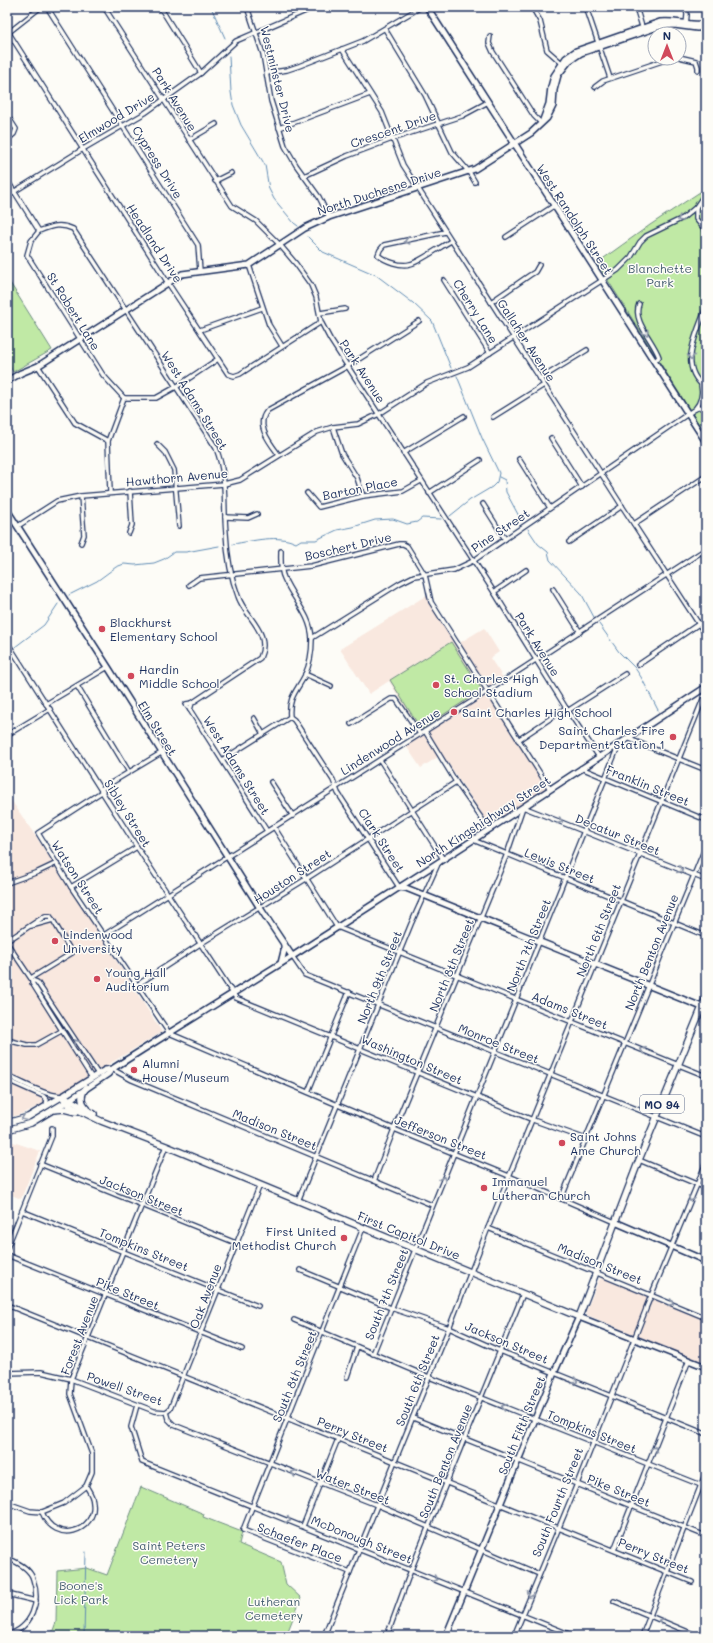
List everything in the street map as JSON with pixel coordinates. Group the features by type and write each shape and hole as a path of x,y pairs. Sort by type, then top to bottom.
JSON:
{"main road":[{"name":"West Randolph Street","path":"427,7 706,442"},
{"name":"North Duchesne Drive","path":"7,381 38,366 182,274 249,265 306,228 329,217 469,172 531,132 548,116 551,109 557,80 563,64 581,53 599,44 643,29 669,25 706,24"},
{"name":"North Duchesne Drive","path":"686,25 706,27"},
{"name":"Elm Street","path":"7,510 292,956"},
{"name":"North Kingshighway Street","path":"112,1069 282,963 524,807 599,756 706,687"},
{"name":"Clark Street","path":"399,887 406,888 704,1008"},
{"path":"282,963 284,943"},
{"path":"704,1008 706,996"},
{"name":"MO 94","path":"615,1222 656,1118 704,1008"},
{"path":"7,1130 24,1126 63,1096 104,1070 112,1069"},
{"path":"7,1123 28,1117 67,1101 108,1074 112,1069"},
{"path":"86,1088 81,1098 84,1105 97,1116"},
{"path":"63,1096 67,1101"},
{"name":"First Capitol Drive","path":"67,1101 97,1116 104,1122"},
{"name":"First Capitol Drive","path":"67,1101 104,1122 166,1146 579,1317 706,1367"},
{"path":"49,1108 69,1110 95,1121 104,1122"},
{"name":"Jefferson Street","path":"615,1222 706,1261"},
{"name":"South Fifth Street","path":"446,1636 554,1373 579,1317 615,1222"}],"street":[{"path":"8,32 41,7"},
{"name":"Cypress Drive","path":"47,7 124,126 198,245 200,271"},
{"name":"Park Avenue","path":"104,7 232,206 256,221 280,245 311,285 318,302 321,322 330,339 494,592 567,709 599,756"},
{"path":"160,7 201,73"},
{"name":"Westminster Drive","path":"247,7 263,54 271,101 289,154 319,197 329,217"},
{"name":"Elmwood Drive","path":"7,196 82,149 124,126 164,100 201,73 236,41 307,9 315,7"},
{"path":"267,73 287,70 363,41 421,7"},
{"path":"532,7 540,21 547,50 563,64"},
{"path":"586,7 610,78"},
{"path":"636,7 643,29"},
{"path":"686,7 686,25"},
{"path":"385,29 425,95 452,152 469,172 475,182"},
{"name":"Headland Drive","path":"8,32 168,283 228,374 234,376 321,322"},
{"path":"490,36 489,43 493,52 534,116 542,121"},
{"name":"Gallaher Avenue","path":"342,49 382,112 403,165 706,635"},
{"path":"687,59 696,61 698,70"},
{"path":"595,87 610,78 647,66"},
{"path":"279,128 370,94"},
{"name":"Crescent Drive","path":"304,176 347,156 392,139 462,116 488,102"},
{"path":"7,115 16,129 14,134 7,140"},
{"path":"190,140 216,124"},
{"path":"215,181 230,173"},
{"path":"7,180 39,231"},
{"name":"Hawthorn Avenue","path":"18,526 58,501 81,496 110,492 224,484 240,480 317,432 358,424 379,414 427,383 468,367 618,270 646,236 683,218 696,207 706,192"},
{"path":"506,237 555,205"},
{"path":"696,207 696,219 706,231"},
{"name":"West Adams Street","path":"39,231 56,225 65,225 73,229 216,448 222,466 226,534 232,575 239,600 260,632 264,645 260,658 255,663 192,703 190,710 267,832"},
{"name":"St Robert Lane","path":"39,231 31,241 26,255 103,375 124,398"},
{"path":"445,232 384,245 378,255 383,259 410,264 451,241"},
{"path":"249,265 262,308 269,325 282,346"},
{"path":"490,302 535,272 539,265"},
{"name":"Cherry Lane","path":"444,280 490,353"},
{"path":"639,304 637,308 639,323 655,346 659,357 655,361"},
{"path":"696,409 699,405 703,392 701,385 692,370 691,351 693,341 706,307"},
{"path":"200,330 262,308"},
{"path":"320,312 345,309"},
{"path":"279,455 264,431 262,425 264,414 281,401 348,366 419,321"},
{"path":"540,379 587,350"},
{"path":"110,492 108,441 124,398 156,398 176,387 218,359"},
{"path":"38,366 75,423 108,441"},
{"path":"493,417 544,385"},
{"path":"701,385 706,388"},
{"name":"Pine Street","path":"312,638 400,583 414,576 454,570 473,561 688,414 706,405"},
{"path":"403,453 464,416"},
{"path":"333,428 342,454 357,478 363,496"},
{"path":"551,438 582,487"},
{"path":"157,444 165,452 174,470 179,526"},
{"path":"519,459 550,508"},
{"path":"429,493 480,460"},
{"path":"634,524 706,476"},
{"name":"Barton Place","path":"307,493 319,506 363,496 403,491 421,481"},
{"path":"129,533 132,525 130,491"},
{"path":"81,496 84,535 81,543"},
{"path":"483,504 505,539"},
{"path":"569,542 622,506"},
{"path":"225,517 248,518 257,514"},
{"name":"Boschert Drive","path":"189,585 199,578 311,566 403,544 410,549 425,575"},
{"name":"Lindenwood Avenue","path":"104,935 537,660 706,549"},
{"path":"222,760 290,717 289,706 292,697 306,674 311,658 312,638 310,625 284,578 281,551"},
{"path":"494,592 526,570"},
{"path":"425,575 431,602 550,789"},
{"path":"553,589 580,632"},
{"path":"638,665 706,620"},
{"name":"Sibley Street","path":"7,642 137,847 233,993"},
{"path":"46,704 108,667"},
{"path":"306,674 331,686"},
{"path":"518,740 625,674"},
{"path":"77,686 129,772"},
{"name":"North 6th Street","path":"509,1176 706,692"},
{"path":"351,724 391,699 396,699 420,734"},
{"path":"7,735 50,709"},
{"name":"Clark Street","path":"290,717 307,740 336,787 338,793 399,887"},
{"path":"254,718 263,734"},
{"path":"425,731 456,782 489,829"},
{"path":"627,738 706,770"},
{"name":"North 7th Street","path":"454,1154 620,743"},
{"path":"102,790 161,753"},
{"path":"380,760 411,811 443,859"},
{"name":"Franklin Street","path":"581,768 706,820"},
{"path":"270,782 293,816"},
{"name":"Houston Street","path":"137,985 200,944 306,879 456,782"},
{"name":"Watson Street","path":"102,790 38,832 71,887 169,1033"},
{"name":"Decatur Street","path":"524,807 706,880"},
{"name":"North 8th Street","path":"394,1129 507,854 524,807"},
{"name":"West Adams Street","path":"274,827 337,927"},
{"name":"Lewis Street","path":"473,840 706,936"},
{"name":"North Benton Avenue","path":"561,1199 706,846"},
{"path":"71,887 137,847"},
{"name":"North 9th Street","path":"298,1201 422,899 425,896 438,864 443,859"},
{"path":"7,883 57,864"},
{"path":"32,979 72,953 53,920 47,915 7,942 32,979 32,983 92,1078"},
{"path":"30,926 53,920"},
{"name":"Adams Street","path":"337,927 706,1076"},
{"name":"Monroe Street","path":"292,956 305,975 706,1137"},
{"path":"32,979 37,982 98,1074"},
{"path":"308,1092 349,992"},
{"name":"Washington Street","path":"233,993 236,998 533,1120 586,1139"},
{"path":"7,1040 27,1045 36,1045 63,1030"},
{"name":"Jefferson Street","path":"169,1033 615,1222"},
{"name":"Madison Street","path":"112,1069 132,1080 432,1205"},
{"path":"7,1076 53,1095 63,1096"},
{"path":"7,1080 44,1096 47,1100 49,1108"},
{"path":"7,1248 52,1136 52,1128"},
{"path":"374,1181 394,1129"},
{"name":"Forest Avenue","path":"86,1486 92,1472 92,1454 70,1394 71,1379 166,1146"},
{"name":"South 7th Street","path":"373,1354 432,1205 454,1154"},
{"path":"639,1160 706,1188"},
{"name":"South Fourth Street","path":"514,1636 577,1484 651,1295 706,1163"},
{"name":"Jackson Street","path":"40,1164 236,1243"},
{"name":"South 6th Street","path":"324,1636 413,1418 509,1176"},
{"name":"Oak Avenue","path":"166,1412 170,1409 184,1376 260,1185"},
{"name":"Tompkins Street","path":"22,1211 258,1306"},
{"name":"South 8th Street","path":"242,1530 363,1228"},
{"name":"Madison Street","path":"488,1228 706,1317"},
{"name":"Pike Street","path":"7,1255 242,1349"},
{"name":"Jackson Street","path":"300,1270 391,1308 449,1328 500,1351 706,1434"},
{"name":"South Benton Avenue","path":"387,1636 411,1570 523,1294"},
{"name":"Perry Street","path":"7,1305 692,1582"},
{"name":"Tompkins Street","path":"294,1320 429,1377 706,1487"},
{"path":"347,1376 357,1347"},
{"path":"614,1550 689,1360"},
{"name":"Powell Street","path":"7,1373 40,1372 71,1379 154,1411 166,1412"},
{"name":"McDonough Street","path":"137,1404 131,1427 142,1462 574,1636"},
{"name":"Water Street","path":"166,1412 168,1419 174,1425 377,1505 539,1574"},
{"name":"Pike Street","path":"413,1418 706,1536"},
{"path":"303,1526 319,1483 338,1439"},
{"path":"642,1636 706,1472"},
{"path":"7,1503 30,1511 42,1512 64,1503 86,1486 92,1495 94,1504 89,1520 83,1526 75,1530 56,1530 47,1523 42,1512"},
{"name":"Schaefer Place","path":"242,1530 350,1572"},
{"path":"7,1558 21,1563 33,1578 36,1601 30,1619 17,1630 7,1635"},
{"path":"7,1594 36,1601"},
{"path":"614,1601 644,1613 649,1617 698,1636"},
{"path":"703,1636 706,1629"},
{"path":"13,1636 17,1630"}],"shaded area":[{"name":"Saint Charles High School","path":"427,595 430,605 456,645 484,628 499,652 490,658 504,679 485,691 547,789 490,826 442,754 421,768 406,746 422,735 389,681 369,694 340,649"},
{"name":"Lindenwood University","path":"7,794 45,850 162,1032 43,1104 21,1114 7,1118"},
{"path":"7,1140 40,1151 21,1199 7,1193"},
{"path":"603,1278 706,1319 706,1364 587,1315 586,1311 599,1280"}],"green space":[{"name":"Blanchette Park","path":"706,188 706,423 700,426 597,263 650,225"},
{"path":"7,278 52,350 13,372 7,361"},
{"name":"St. Charles High School Stadium","path":"451,642 482,690 421,729 390,680"},
{"path":"141,1487 204,1514 203,1517 242,1532 239,1544 281,1562 286,1584 301,1598 286,1636 51,1636 56,1622 57,1571 87,1568 107,1575"}],"waterway":[{"path":"211,7 225,38"},
{"path":"229,56 233,105 241,125 265,165 269,189 274,199 298,226"},
{"path":"308,237 323,252 376,275 413,303 432,321 451,368"},
{"path":"450,516 470,500 492,487 497,482 499,473 482,438 457,376"},
{"path":"499,477 505,480 506,492 521,520"},
{"path":"233,544 273,539 289,540 296,543 301,540 316,540 337,530 375,520 393,519 407,524 417,522 422,518 441,519"},
{"path":"528,529 538,544 548,552 550,560 581,593 595,619"},
{"path":"69,595 97,581 116,567 124,564 135,565 154,563 164,559 174,552 186,552 219,546"},
{"path":"15,647 44,625 58,604"},
{"path":"599,624 619,652 635,668 658,710"},
{"path":"7,659 10,652"},
{"path":"84,1636 86,1552"}],"place":[{"name":"Blackhurst Elementary School","path":"102,629"},
{"name":"Hardin Middle School","path":"131,676"},
{"name":"St. Charles High School Stadium","path":"436,685"},
{"name":"Saint Charles High School","path":"454,712"},
{"name":"Saint Charles Fire Department Station 1","path":"673,737"},
{"name":"Lindenwood University","path":"55,941"},
{"name":"Young Hall Auditorium","path":"97,979"},
{"name":"Alumni House/Museum","path":"134,1070"},
{"name":"Saint Johns Ame Church","path":"562,1143"},
{"name":"Immanuel Lutheran Church","path":"484,1188"},
{"name":"First United Methodist Church","path":"344,1238"}],"park label":[{"name":"Saint Peters Cemetery","path":"169,1552"},
{"name":"Boone's Lick Park","path":"81,1592"},
{"name":"Lutheran Cemetery","path":"274,1608"}]}
